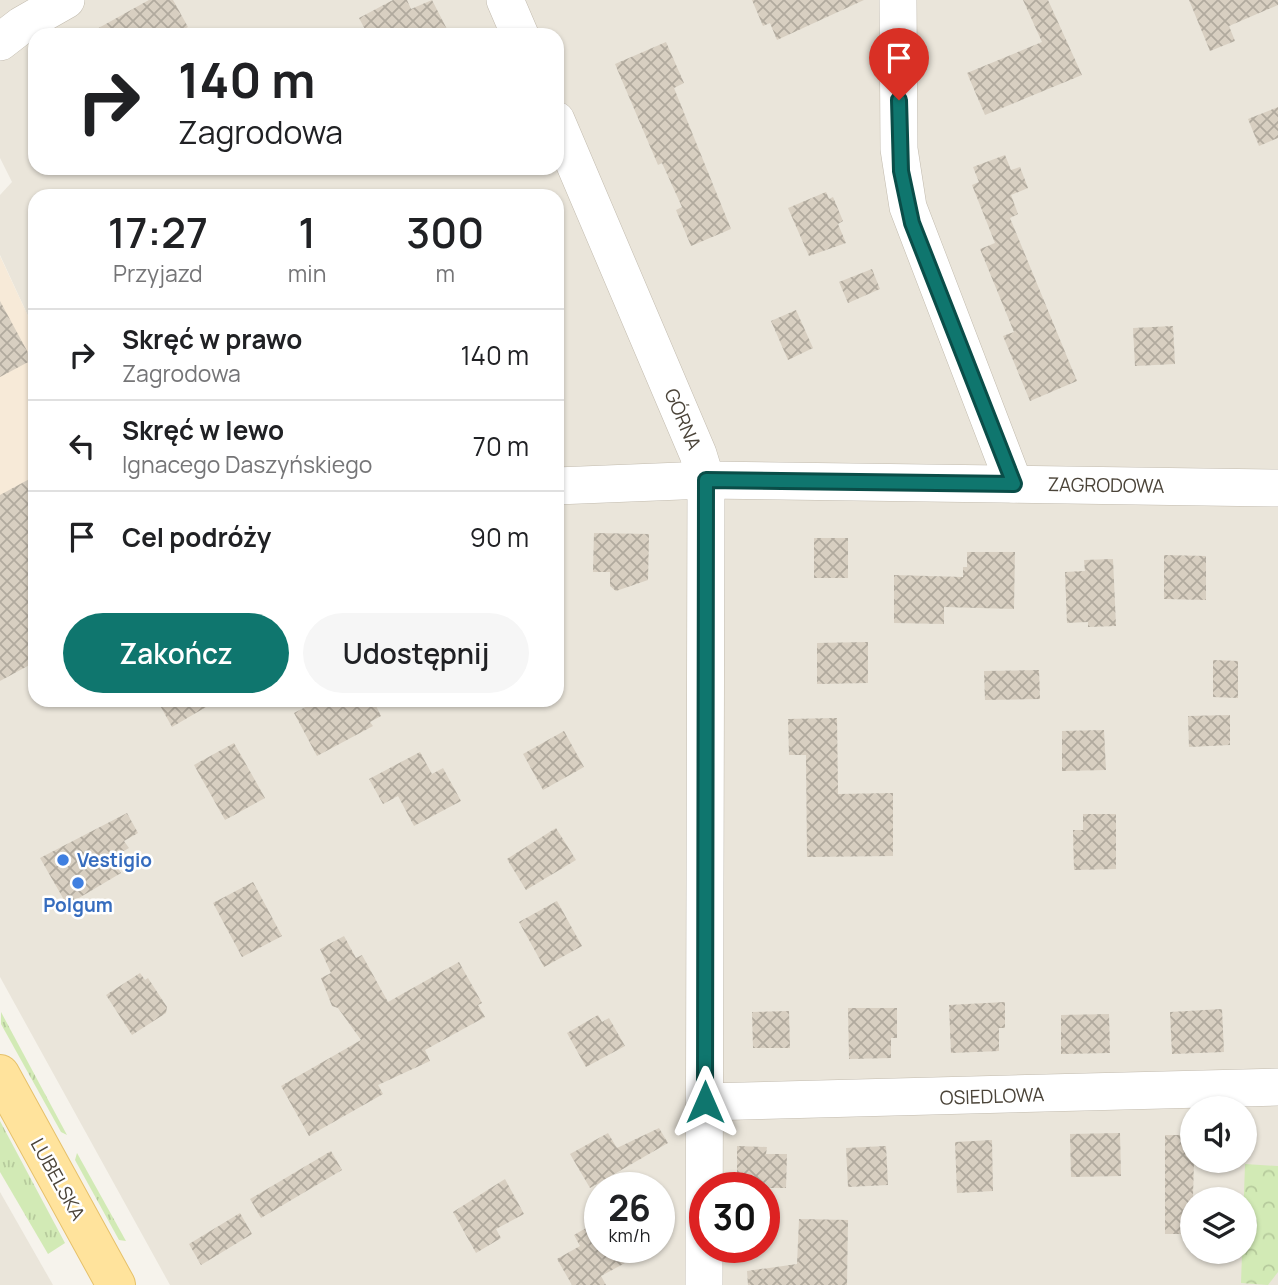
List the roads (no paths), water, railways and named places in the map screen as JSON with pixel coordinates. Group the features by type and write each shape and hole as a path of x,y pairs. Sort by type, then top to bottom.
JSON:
{"main road":[{"name":"LUBELSKA","path":"0,1074 116,1285"}],"street":[{"path":"0,42 22,25 66,0"},
{"path":"505,0 517,28"},
{"path":"898,0 899,149 904,192 912,223 1014,484"},
{"name":"GÓRNA","path":"564,139 698,454 706,480 704,1285"},
{"name":"ZAGRODOWA","path":"564,486 706,480 1278,488"},
{"name":"OSIEDLOWA","path":"705,1102 1278,1087"}],"place":[{"name":"Vestigio","path":"63,860"},
{"name":"Polgum","path":"78,883"}]}
